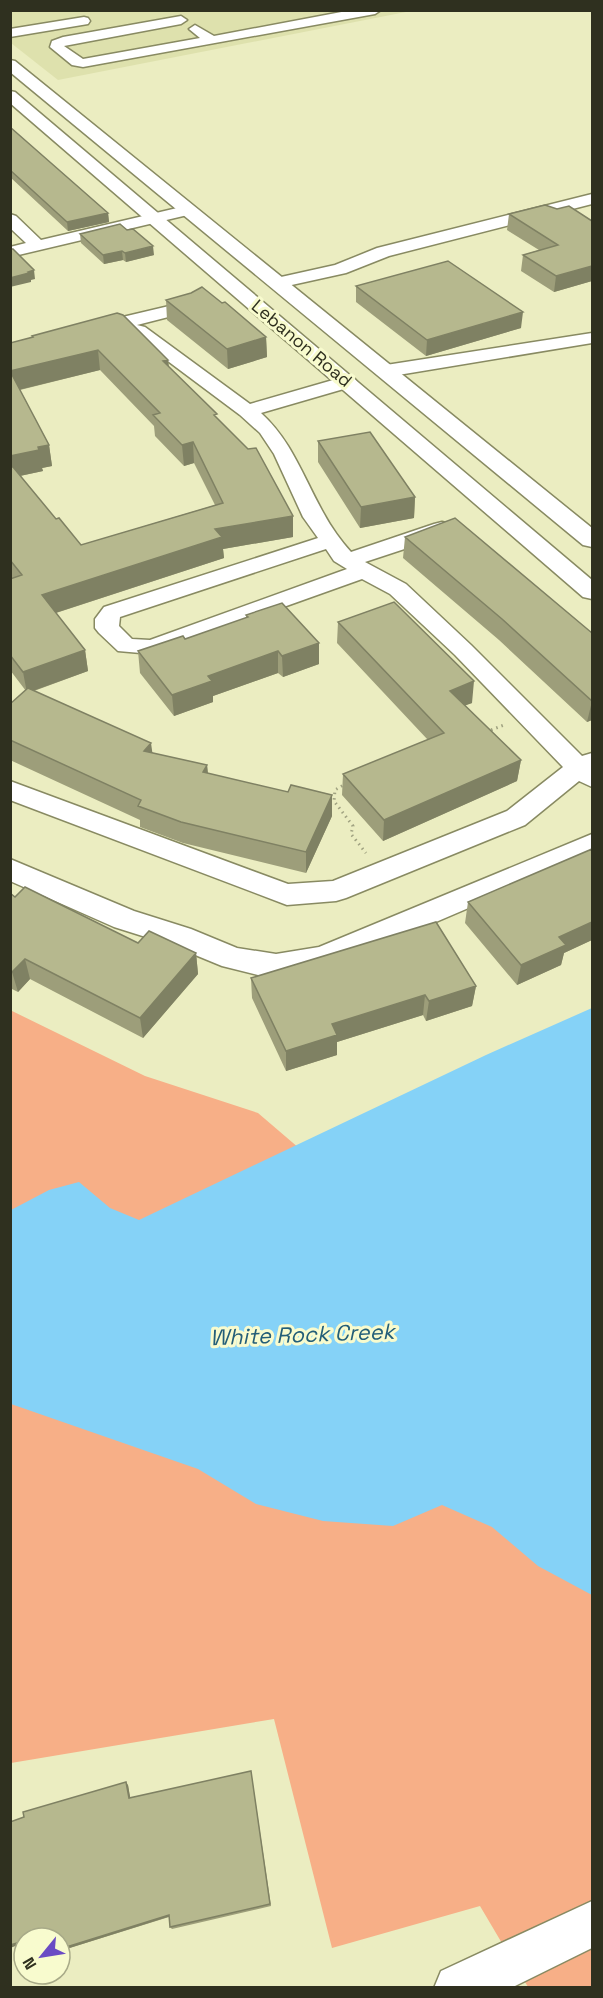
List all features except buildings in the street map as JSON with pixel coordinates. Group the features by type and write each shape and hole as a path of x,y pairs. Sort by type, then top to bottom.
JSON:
{"main road":[{"name":"Lebanon Road","path":"10,64 592,540"},
{"name":"Lebanon Road","path":"10,95 592,592"},
{"path":"347,382 386,371"}],"street":[{"path":"167,10 212,40"},
{"path":"181,20 63,41 57,44 57,47 77,62 83,63 375,10"},
{"path":"10,40 98,24 118,18"},
{"path":"10,33 99,19"},
{"path":"278,283 340,269 383,252 592,199"},
{"path":"10,252 190,210"},
{"path":"10,219 37,245"},
{"path":"77,333 186,307"},
{"path":"10,790 287,895 336,891 516,819 588,770 398,589 356,566 330,541 314,517 284,454 267,429 248,411 139,331 116,325"},
{"path":"386,371 592,338"},
{"path":"248,411 347,382"},
{"path":"330,541 112,612 107,619 107,628 126,646 152,647 356,566 448,526"},
{"path":"10,868 124,919 181,937 232,958 276,965 322,958 592,843"},
{"path":"462,1987 592,1924"}],"path":[{"path":"476,736 505,724"},
{"path":"348,783 335,790 334,801 353,826 351,834 382,873"}],"shaded area":[{"path":"10,11 411,11 58,80 11,43"},
{"path":"10,1010 145,1076 258,1113 480,1303 592,1471 592,1987 528,1987 480,1906 332,1948 274,1719 11,1763"}],"water":[{"name":"White Rock Creek","path":"592,1008 592,1595 538,1566 492,1527 442,1505 393,1526 323,1521 256,1504 198,1469 11,1404 11,1210 49,1190 79,1182 110,1208 139,1220 486,1055"}]}
